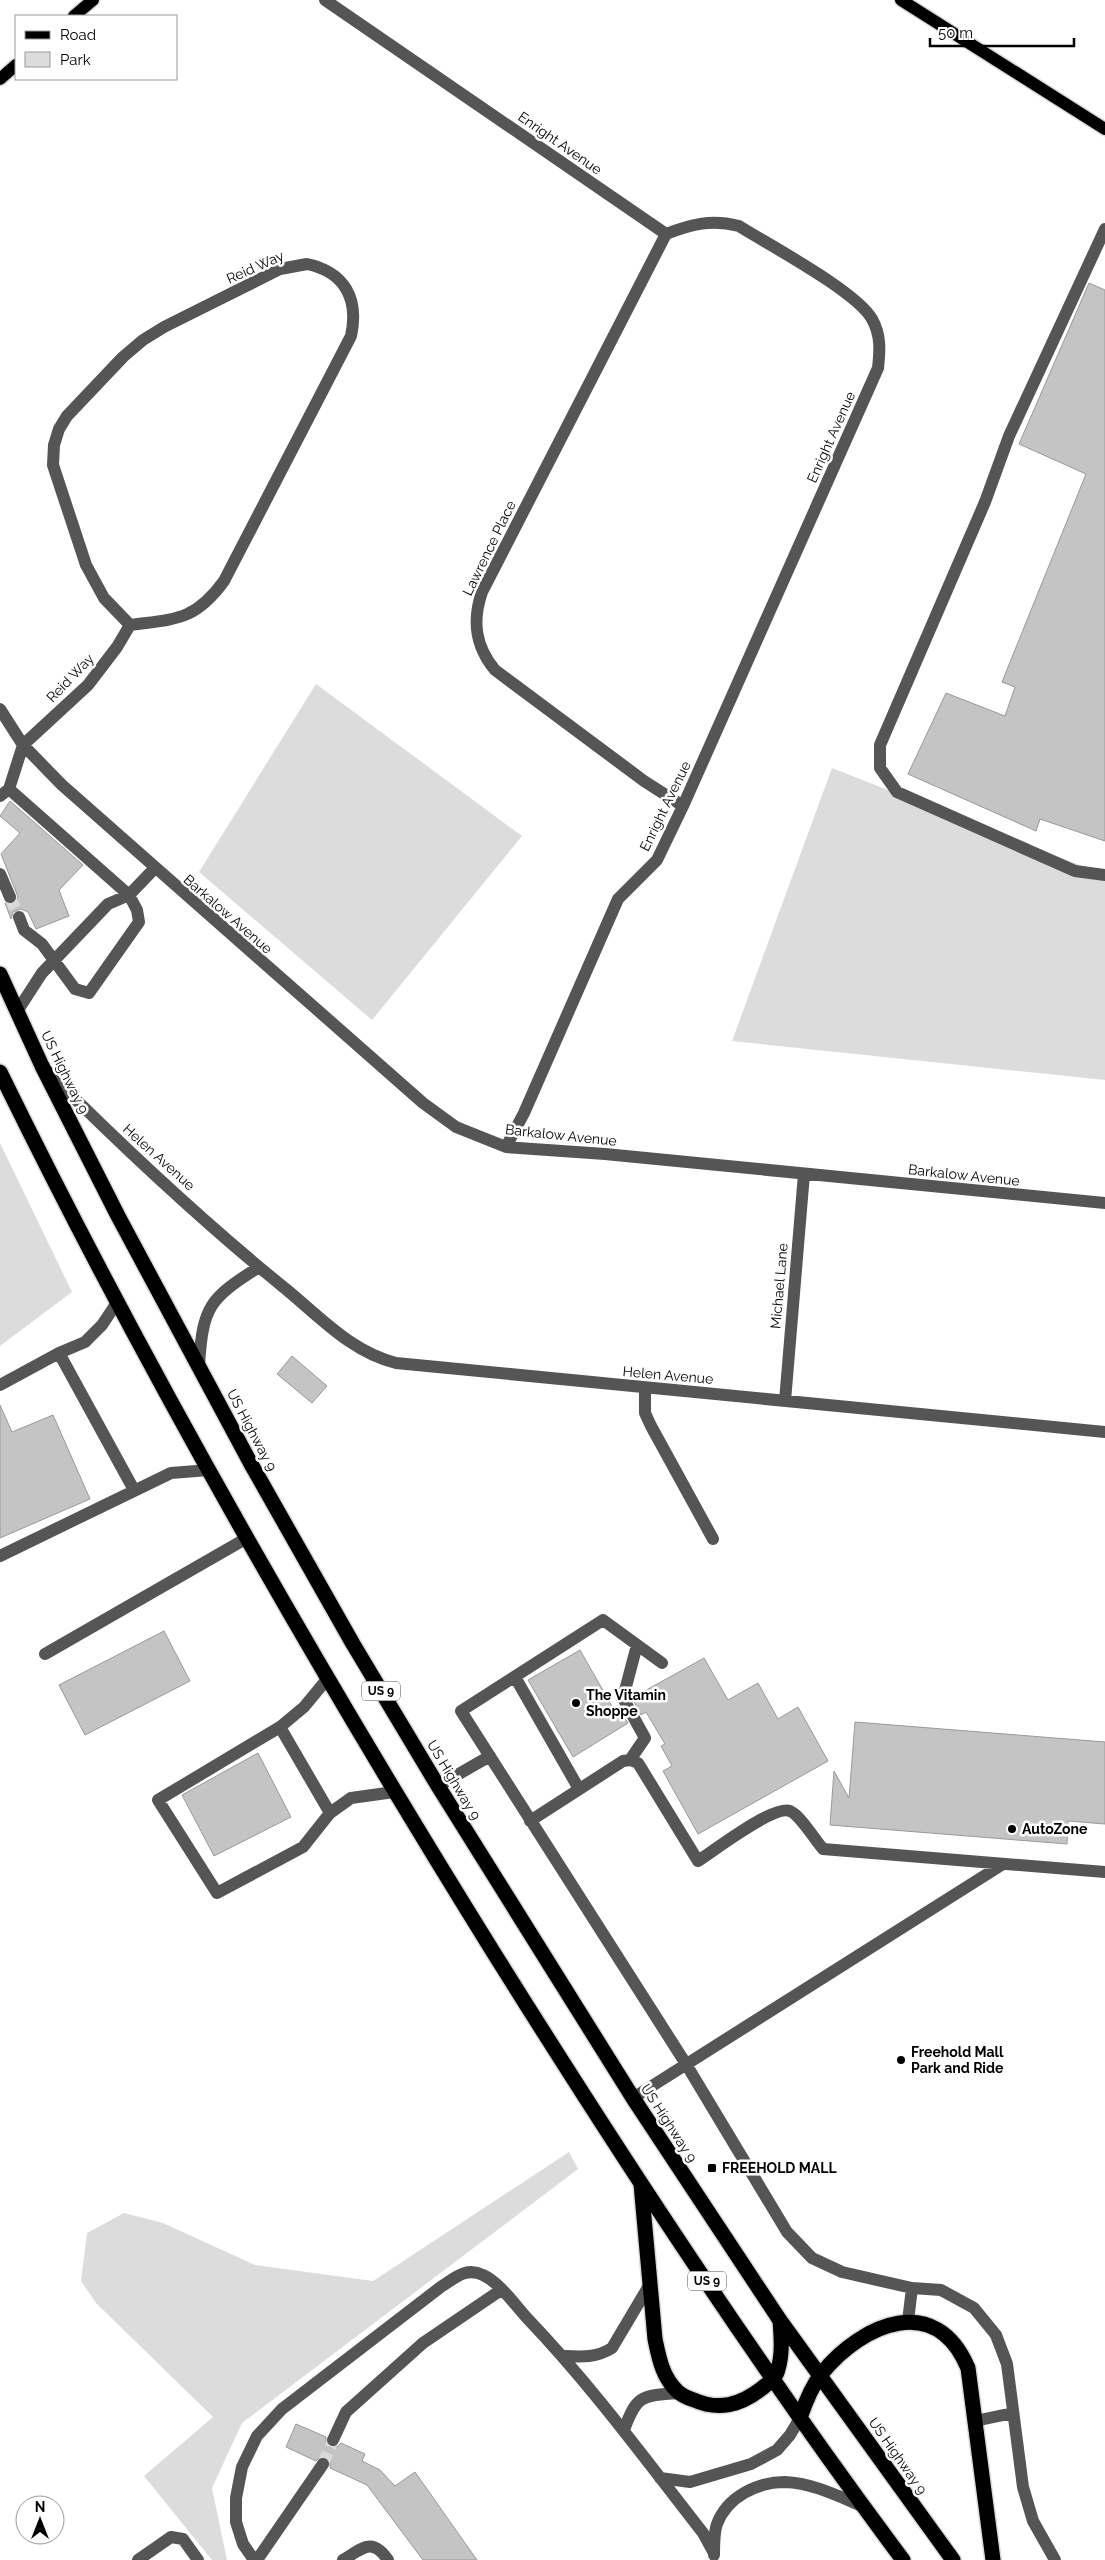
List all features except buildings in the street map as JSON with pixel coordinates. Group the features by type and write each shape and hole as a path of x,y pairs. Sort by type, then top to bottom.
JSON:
{"highway":[{"name":"US Highway 9","path":"0,974 42,1066 118,1216 198,1365 348,1636 438,1786 633,2098 780,2319 953,2560"},
{"name":"US 9","path":"0,1072 118,1301 209,1470 394,1792 577,2085 641,2183 773,2380 902,2560"},
{"path":"641,2183 655,2338 660,2364 667,2379 678,2393 713,2406 728,2405 747,2399 773,2380 778,2370 782,2348 780,2319"},
{"path":"800,2418 821,2374 845,2350 879,2328 892,2323 908,2321 938,2329 951,2339 962,2352 968,2368 994,2560"}],"main road":[{"path":"75,15 93,0"},
{"path":"902,0 1105,129"},
{"path":"0,79 15,66"}],"street":[{"name":"Enright Avenue","path":"326,0 666,234 704,222 723,222 739,226 859,303 871,318 878,332 880,349 878,368 683,806 657,860 618,899 524,1113 506,1147"},
{"path":"1105,229 1009,436 985,502 880,745 880,768 897,792 1075,871 1105,875"},
{"name":"Lawrence Place","path":"666,234 482,592 476,608 475,625 478,641 486,659 495,670 644,781 683,806"},
{"name":"Reid Way","path":"307,264 329,271 348,290 354,306 355,319 352,336 224,581 212,598 198,609 180,618 130,625 104,598 86,565 53,465 54,445 59,429 67,416 123,357 164,327 290,266 307,264"},
{"name":"Reid Way","path":"23,745 88,685 113,654 130,625"},
{"name":"Barkalow Avenue","path":"0,709 23,745 62,785 423,1103 456,1127 506,1147 605,1154 1105,1203"},
{"path":"19,917 24,930 42,944 53,962 75,988 90,993 139,922 137,910 129,895 5,792 23,745"},
{"path":"18,1010 42,973 108,904 129,895 154,868"},
{"path":"0,874 10,897"},
{"name":"Helen Avenue","path":"42,1066 102,1126 259,1268 345,1339 380,1359 396,1363 645,1389 1105,1432"},
{"name":"Michael Lane","path":"785,1401 804,1174"},
{"path":"198,1365 201,1335 208,1308 228,1286 259,1268"},
{"path":"0,1385 59,1353 85,1342 102,1325 118,1301"},
{"path":"59,1353 134,1490"},
{"path":"645,1389 645,1413 650,1426 713,1539"},
{"path":"0,1556 171,1472 209,1470"},
{"path":"45,1654 247,1538"},
{"path":"662,1663 603,1620 461,1711 686,2064 787,2232 812,2258 842,2272 912,2288 940,2290 974,2308 996,2335 1007,2364 1023,2487 1033,2521 1055,2560"},
{"path":"630,1760 645,1738 623,1698 637,1645"},
{"path":"514,1677 579,1789"},
{"path":"328,1678 304,1707 280,1727 158,1800 217,1893 303,1847 330,1813 351,1798 394,1792"},
{"path":"280,1727 330,1813"},
{"path":"438,1786 490,1756"},
{"path":"530,1821 623,1761 630,1760 638,1763 698,1861 770,1814 788,1810 796,1814 823,1849 1105,1872"},
{"path":"633,2098 1003,1864"},
{"path":"323,2464 256,2560 243,2544 236,2522 236,2498 242,2467 257,2436 282,2409 462,2273 473,2272 485,2276 564,2356 703,2533 715,2557"},
{"path":"564,2356 587,2357 602,2354 612,2348 650,2284"},
{"path":"908,2321 912,2288"},
{"path":"333,2440 346,2412 423,2343 500,2290"},
{"path":"624,2430 632,2408 639,2401 648,2396 678,2393"},
{"path":"975,2421 1013,2413"},
{"path":"660,2478 690,2482 751,2464 777,2450 790,2436 800,2418"},
{"path":"715,2557 716,2524 732,2501 754,2487 785,2482 820,2489 862,2506"},
{"path":"138,2560 171,2537 183,2538 198,2560"},
{"path":"343,2560 364,2547 373,2546 380,2548 388,2560"}],"green space":[{"path":"316,684 522,836 372,1020 199,872"},
{"path":"832,768 1105,875 1105,1080 732,1041"},
{"path":"0,1143 72,1292 0,1346"},
{"path":"569,2152 578,2169 242,2423 212,2488 227,2560 212,2560 144,2476 213,2417 96,2303 81,2281 87,2233 124,2213 163,2223 255,2265 373,2281"}],"tunnel":[{"path":"10,897 19,917"},
{"path":"323,2464 333,2440"}],"place":[{"name":"The Vitamin Shoppe","path":"576,1703"},
{"name":"AutoZone","path":"1012,1829"},
{"name":"Freehold Mall Park and Ride","path":"901,2060"},
{"name":"FREEHOLD MALL","path":"712,2168"}]}
